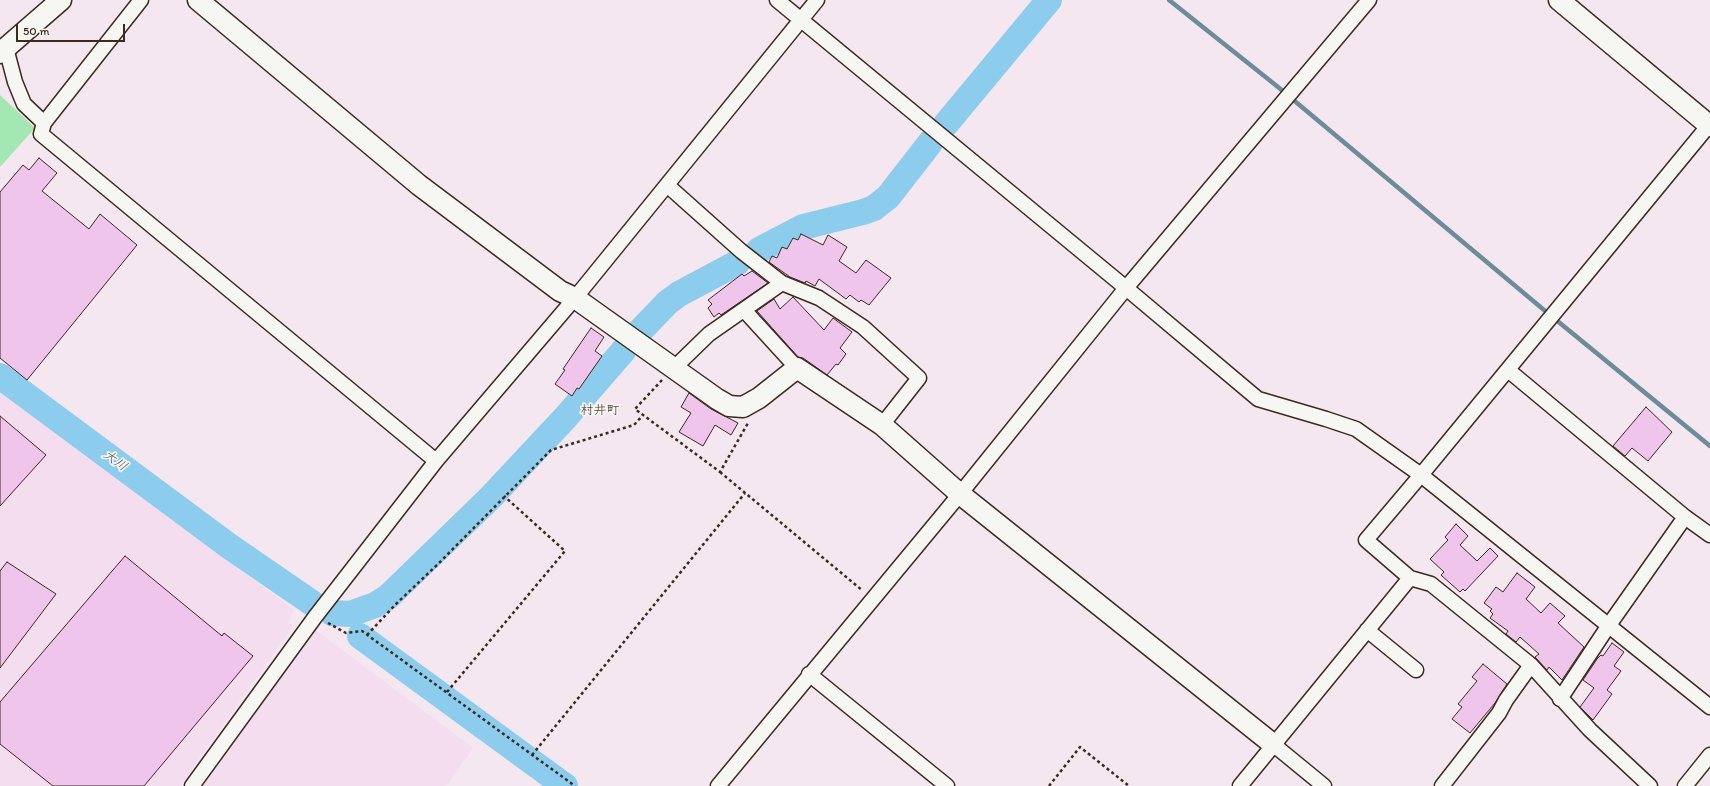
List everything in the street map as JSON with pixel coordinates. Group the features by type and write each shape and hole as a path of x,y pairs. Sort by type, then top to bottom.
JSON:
{"street":[{"path":"141,0 44,123 41,134 436,461"},
{"path":"198,0 419,185 560,291 575,298 717,400 730,406 743,407 759,398 797,368"},
{"path":"777,0 1258,399 1356,429 1421,475 1609,624 1710,707"},
{"path":"192,786 315,617 436,461 575,298 818,0"},
{"path":"718,786 809,674 960,494 1126,288 1369,0"},
{"path":"1559,0 1710,126 1366,540 1410,578 1431,584 1531,665 1560,699 1590,730 1650,786"},
{"path":"44,123 24,104 3,51 54,2"},
{"path":"667,185 741,251 782,283 819,298 863,327 919,378 882,426"},
{"path":"673,369 709,334 782,283"},
{"path":"744,310 797,368 882,426 960,494 1324,786"},
{"path":"1508,370 1685,517 1710,535"},
{"path":"1560,699 1609,624 1685,517"},
{"path":"1240,786 1410,578"},
{"path":"1367,630 1416,670"},
{"path":"1442,786 1499,713 1506,700 1531,665"},
{"path":"809,674 947,786"},
{"path":"1685,786 1710,755"}],"path":[{"path":"673,369 635,409 720,472 872,599"},
{"path":"720,472 748,424 730,406"},
{"path":"367,635 396,604 438,564 551,450 634,425 643,415"},
{"path":"532,755 745,493"},
{"path":"446,692 565,551 504,496"},
{"path":"315,617 346,633 362,631 575,786"},
{"path":"1049,786 1080,747 1129,786"}],"shaded area":[{"path":"0,385 222,546 236,566 294,610 288,623 294,625 180,786 0,786"},
{"path":"314,629 473,748 446,786 203,786"}],"green space":[{"path":"0,95 35,128 0,167"}],"building":[{"path":"39,158 57,173 42,191 89,229 100,214 137,245 27,380 0,358 0,192 23,165 29,170"},
{"path":"801,234 823,245 828,235 847,247 839,261 856,273 866,260 891,278 869,305 861,300 859,302 850,295 846,299 819,279 815,286 806,281 805,283 790,277 769,262 772,256 777,258 782,247 787,249 793,238 798,240"},
{"path":"752,271 768,283 721,315 719,313 714,317 708,308 712,304 708,300 742,274 744,276"},
{"path":"793,297 824,330 833,318 852,332 840,348 846,354 838,365 836,364 827,375 803,358 798,357 757,311 774,299 780,309"},
{"path":"591,328 604,337 595,351 602,356 579,389 577,388 572,396 555,384 565,370 563,369"},
{"path":"689,393 711,409 738,423 731,435 715,425 703,446 679,432 691,413 681,407"},
{"path":"1646,407 1672,432 1648,461 1632,448 1625,456 1613,446"},
{"path":"0,416 46,455 0,506"},
{"path":"1456,524 1468,536 1460,545 1477,561 1490,548 1498,556 1465,591 1463,589 1460,592 1441,575 1444,572 1430,559 1448,540 1445,537"},
{"path":"125,556 222,636 224,633 253,656 144,786 53,786 0,744 0,702"},
{"path":"7,562 56,594 0,668 0,571"},
{"path":"1517,573 1535,587 1526,599 1541,613 1550,603 1565,616 1558,623 1584,647 1562,680 1549,667 1547,670 1535,657 1539,654 1520,637 1516,642 1506,634 1508,631 1490,618 1493,614 1490,611 1492,609 1484,603 1496,587 1503,592"},
{"path":"1612,643 1624,652 1614,666 1621,671 1607,690 1612,694 1593,720 1580,707 1594,688 1583,680 1597,659 1601,655 1603,656"},
{"path":"1483,664 1507,684 1495,703 1470,733 1452,719 1462,707 1458,704 1477,681 1472,677"}],"waterway":[{"path":"946,124 1049,0"},
{"path":"1169,0 1278,87 1544,310 1710,446"},
{"path":"759,250 803,227 874,208 888,197 930,143"},
{"path":"641,330 668,302 679,294 737,263"},
{"path":"332,613 350,614 375,605 388,597 492,496 565,418 624,350"},
{"name":"大川","path":"0,376 229,546 312,603"},
{"path":"360,636 565,786"}],"district":[{"name":"村井町","path":"600,411"}]}
